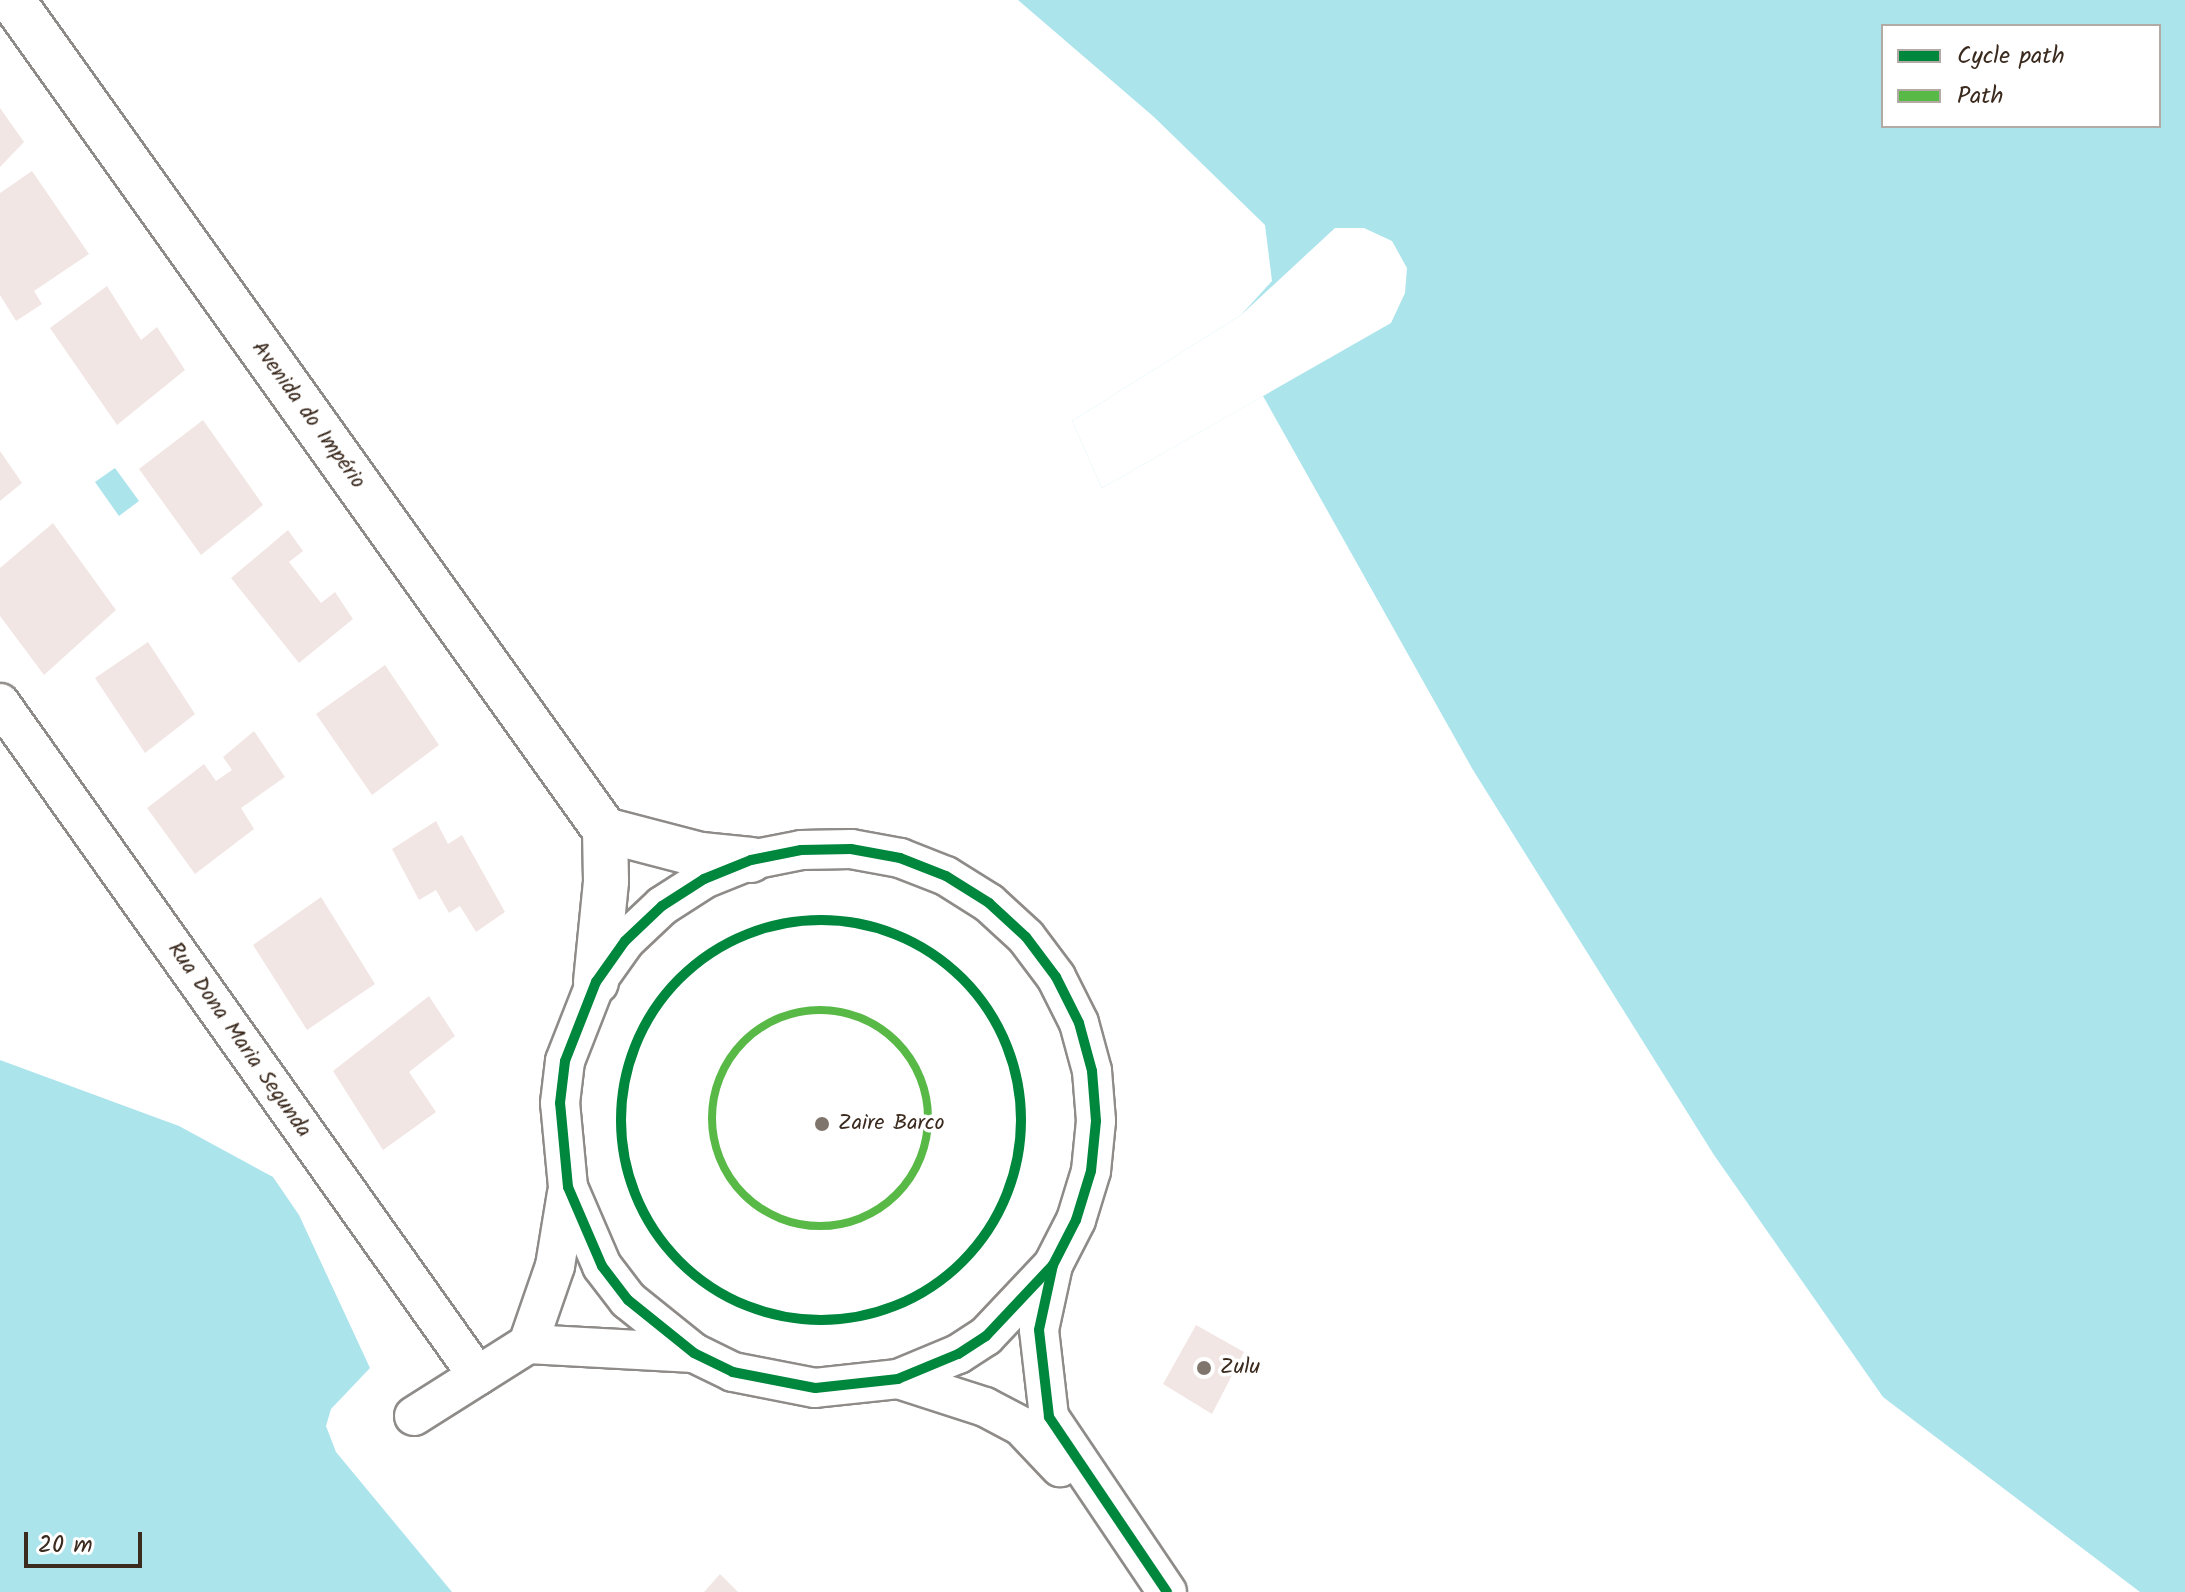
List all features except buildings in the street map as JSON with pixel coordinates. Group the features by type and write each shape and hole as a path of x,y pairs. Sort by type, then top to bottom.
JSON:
{"street":[{"name":"Avenida do Império","path":"12,0 605,830"},
{"name":"Rua Dona Maria Segunda","path":"0,703 478,1376"},
{"path":"596,982 606,881 605,830 701,855 751,860"},
{"path":"851,849 900,858 946,876 989,903 1041,957 1079,1023 1092,1071 1096,1121 1091,1171 1076,1220 1053,1265 1011,1316 958,1354 898,1379 815,1388 733,1372 694,1353 659,1329 611,1277 582,1227 568,1187 561,1146 563,1075 577,1020 596,982 625,941 662,906 704,879 751,860 801,850 851,849"},
{"path":"528,1344 555,1266 568,1187"},
{"path":"1053,1265 1039,1330 1049,1417 1167,1592"},
{"path":"414,1416 528,1344 694,1353"},
{"path":"898,1379 985,1407 1021,1426 1053,1456 1142,1592"}],"water":[{"path":"1018,0 2185,0 2185,1592 2140,1592 1883,1397 1714,1155 1473,770 1263,396 1102,488 1072,421 1241,315 1272,281 1265,225 1154,117"},
{"path":"115,468 139,501 119,516 95,482"},
{"path":"0,1060 179,1126 273,1177 299,1215 370,1368 331,1409 326,1426 336,1452 452,1592 0,1592"}],"pier":[{"path":"1335,228 1364,228 1392,241 1407,268 1405,293 1391,323 1102,488 1072,421 1241,315"}],"marked path":[{"path":"820,1010 861,1018 880,1028 896,1042 910,1058 920,1077 928,1118 920,1159 910,1178 896,1194 880,1208 861,1218 820,1226 779,1218 760,1208 744,1194 730,1178 720,1159 712,1118 720,1077 730,1058 744,1042 760,1028 779,1018 820,1010"}],"cycle path":[{"path":"1053,1265 986,1336 958,1354 898,1379 815,1388 733,1372 694,1353 628,1300 602,1266 568,1187 560,1103 565,1061 596,982 625,941 662,906 704,879 751,860 801,850 851,849 900,858 946,876 989,903 1026,937 1056,977 1079,1023 1092,1071 1096,1121 1091,1171 1076,1220 1053,1265 1039,1330 1049,1417 1167,1592"},
{"path":"821,920 860,924 897,935 932,954 962,979 987,1009 1006,1044 1017,1081 1021,1120 1017,1159 1006,1196 987,1231 962,1261 932,1286 897,1305 860,1316 821,1320 782,1316 745,1305 710,1286 680,1261 655,1231 636,1196 625,1159 621,1120 625,1081 636,1044 655,1009 680,979 710,954 745,935 782,924 821,920"}],"place":[{"name":"Zaire Barco","path":"822,1124"},
{"name":"Zulu","path":"1204,1368"}]}
